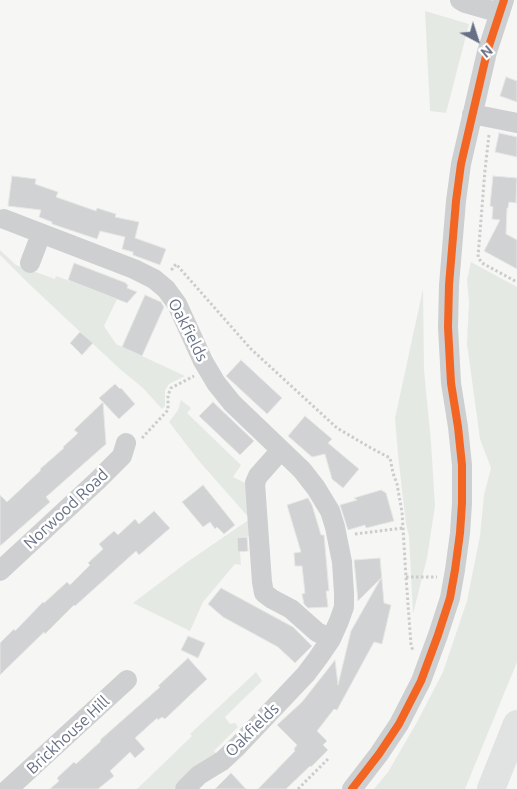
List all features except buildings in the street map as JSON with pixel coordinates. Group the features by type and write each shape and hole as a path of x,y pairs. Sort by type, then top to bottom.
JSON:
{"highway":[{"path":"491,789 517,724"}],"street":[{"path":"352,789 399,724 421,681 450,598 456,570 460,533 462,465 451,383 448,327 449,285 461,164 481,116 487,52 502,7 465,3 460,0"},
{"path":"481,116 517,123"},
{"name":"Oakfields","path":"4,219 134,269 154,278 166,289 177,304 202,361 216,383 232,403 302,470 330,511 335,526 342,562 344,606 331,639 306,674 236,748 222,761 199,775 185,789"},
{"path":"30,263 41,234"},
{"name":"Norwood Road","path":"0,572 110,469 122,456 126,443"},
{"path":"281,450 258,476 255,483 264,593 291,609 317,632 331,639"},
{"name":"Brickhouse Hill","path":"8,789 127,680"}],"path":[{"path":"481,116 489,138 478,257 482,263 517,282"},
{"path":"176,275 172,268 176,264 251,349 338,428 390,458 402,512 411,645 414,654 417,646"},
{"path":"126,443 141,439 168,410 168,395 171,388 208,369"},
{"path":"366,532 402,528"},
{"path":"406,577 437,577 436,584"},
{"path":"298,789 328,759"}],"shaded area":[{"path":"425,11 469,24 446,113 430,111"},
{"path":"0,250 16,265 55,279 56,276 59,277 117,299 104,326 116,344 185,376 169,384 165,390 165,406 162,409 143,388 121,370 29,284 0,255"},
{"path":"471,262 517,287 517,662 465,789 374,789 388,772 443,672 467,601 480,536 484,495 491,468 480,439 467,344 469,302 467,280"},
{"path":"423,289 424,370 435,506 427,558 413,614 409,536 406,524 395,418"},
{"path":"181,400 191,408 187,413 241,465 233,477 247,484 250,519 199,461 169,422 178,410"},
{"path":"250,519 251,536 237,538 241,565 235,564 203,602 190,631 133,603 190,560"},
{"path":"256,672 262,681 225,717 230,724 235,723 238,727 214,751 217,754 193,770 174,789 137,789 192,736 190,734"}],"transit line":[{"path":"352,789 399,724 421,681 450,598 460,533 462,503 462,465 451,383 448,327 449,285 456,201 461,164 487,52 504,0"}]}
